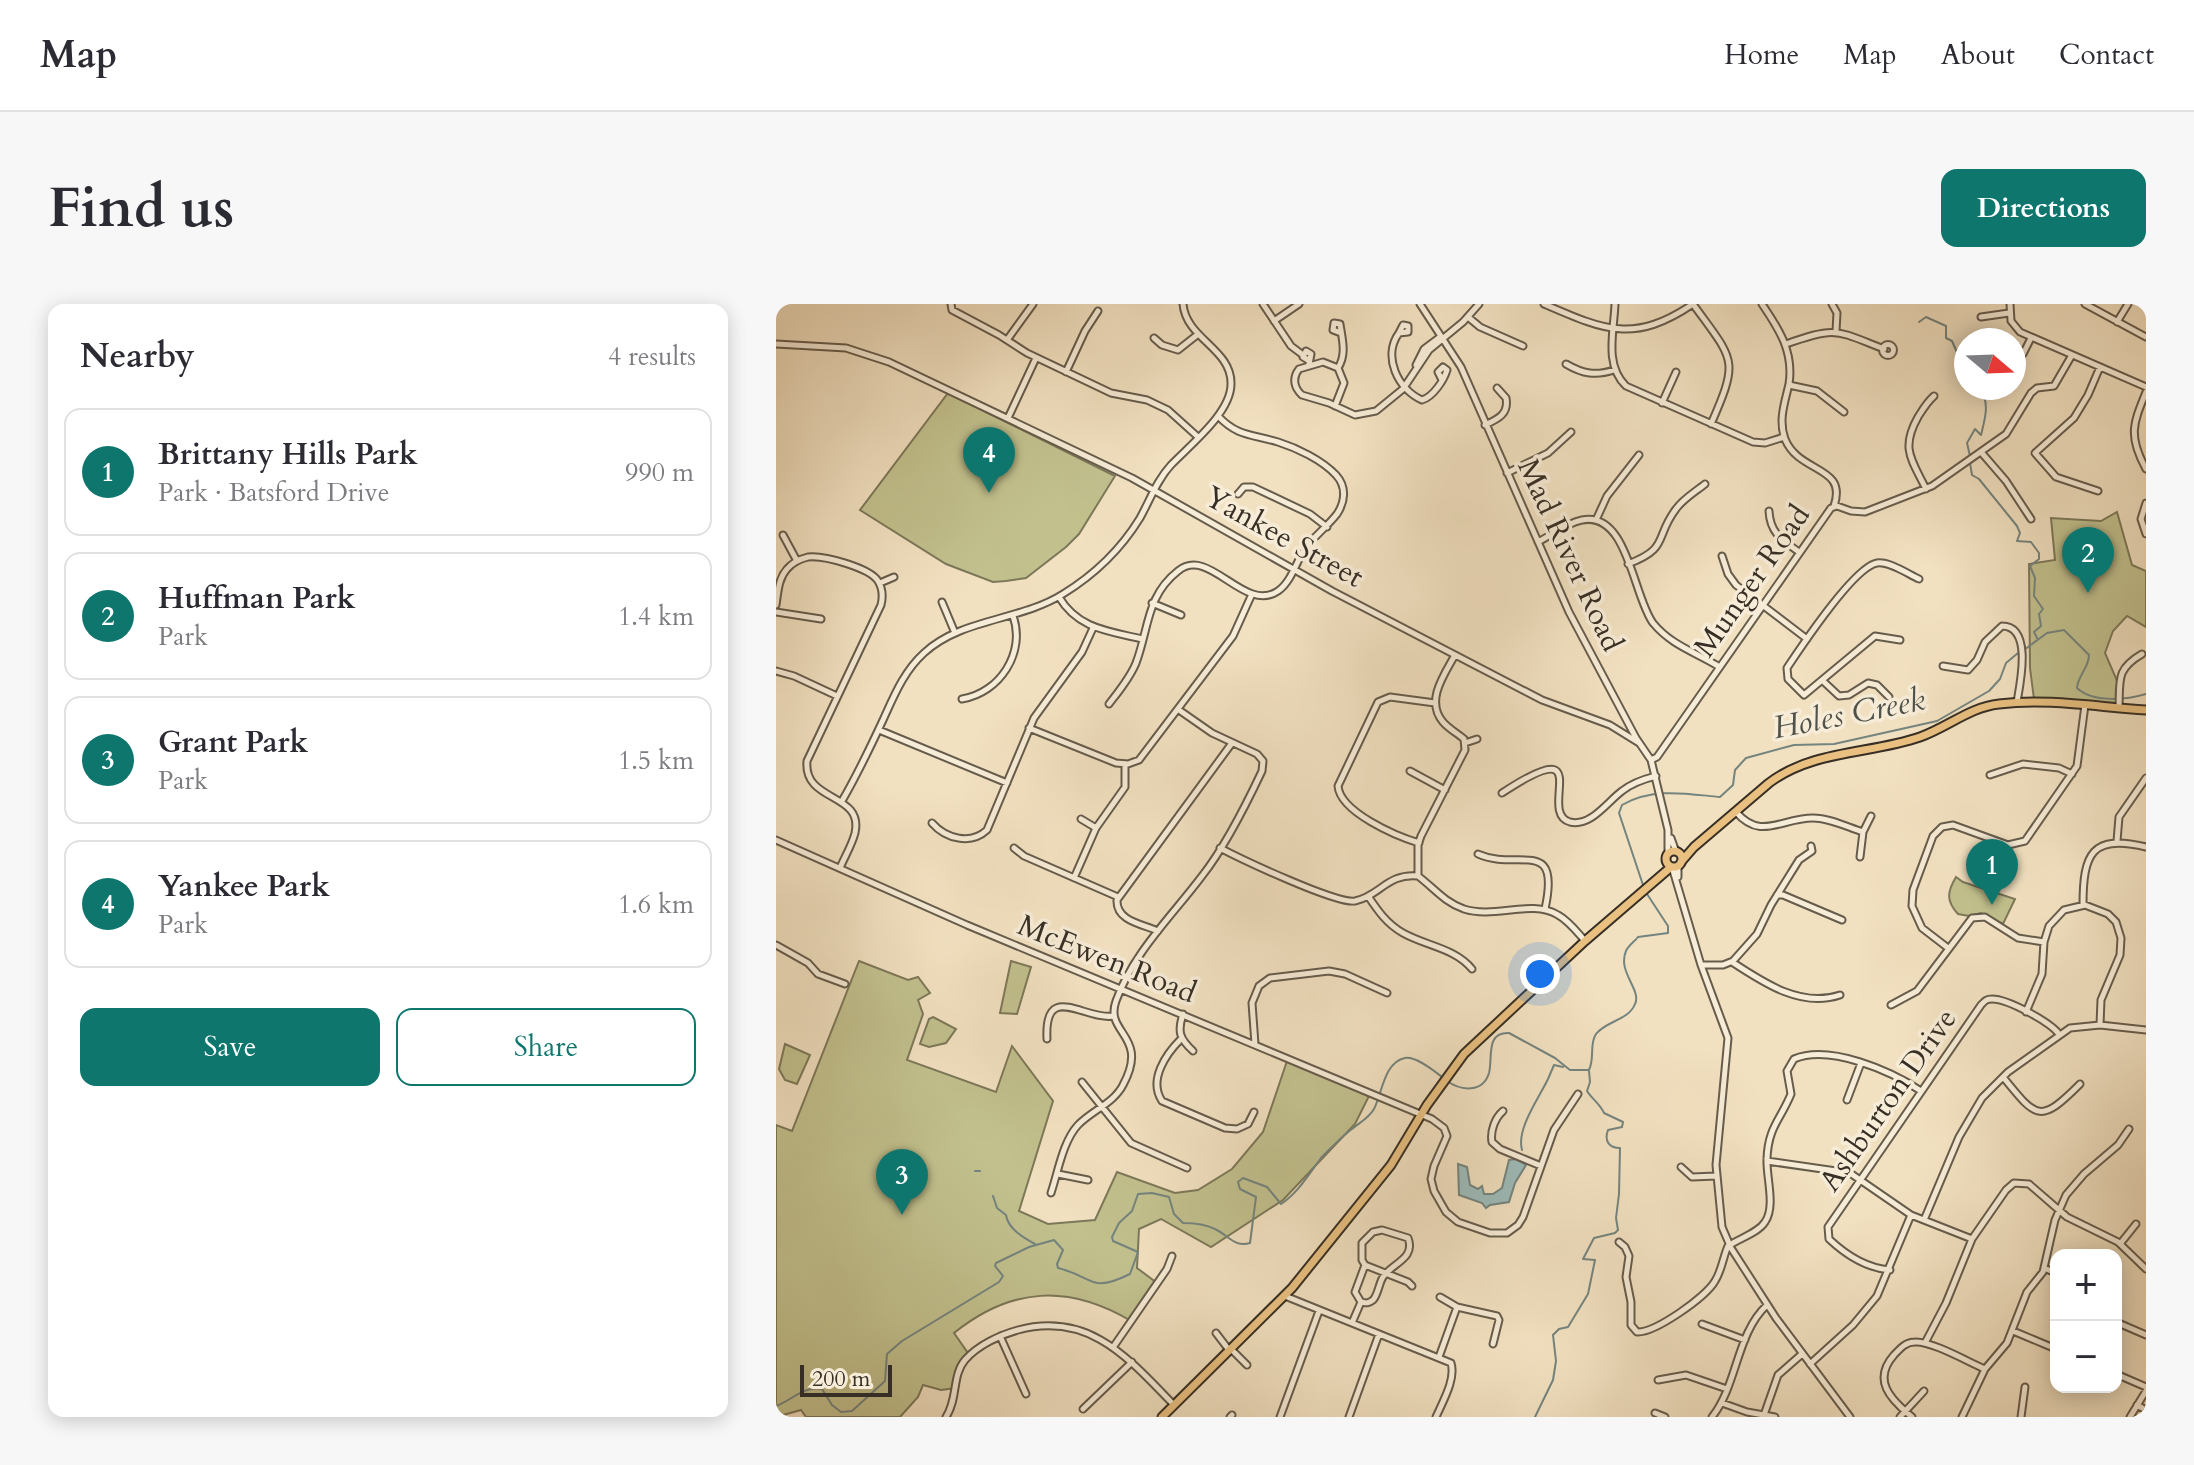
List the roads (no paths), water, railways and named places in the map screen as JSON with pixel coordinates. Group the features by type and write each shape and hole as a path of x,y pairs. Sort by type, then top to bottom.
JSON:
{"main road":[{"path":"1162,1417 1285,1296 1375,1186 1440,1086 1470,1048 1674,860 1694,847 1777,777 1795,768 1846,753 1915,738 1982,707 2017,702 2119,705 2146,710"}],"street":[{"path":"1007,340 1033,304"},
{"path":"842,801 909,670 931,647 955,633 1013,616 1059,597 1084,580 1112,554 1137,522 1164,472 1218,416 1229,399 1230,374 1223,360 1187,321 1183,304"},
{"path":"1263,304 1291,346 1306,360 1338,368 1344,383 1335,406"},
{"path":"1274,321 1299,304"},
{"name":"Mad River Road","path":"1420,304 1461,367 1578,629 1651,760 1663,800 1679,886 1701,965 1729,1046 1716,1176 1721,1221 1730,1245 1767,1305 1850,1417"},
{"path":"1306,360 1296,374 1297,390 1355,415 1368,414 1384,405 1405,385 1427,352 1479,304"},
{"path":"1545,304 1590,324 1639,329 1669,320 1693,304 1726,352 1731,366 1729,381 1711,424"},
{"path":"1615,304 1614,370 1630,389 1757,443 1784,437"},
{"path":"1762,304 1786,344 1790,365 1782,414 1784,437 1802,461 1833,479 1838,492 1834,506"},
{"path":"1832,304 1837,313 1836,331"},
{"path":"2010,304 2009,313 2015,328 2146,389 2133,429 2146,469"},
{"path":"2085,304 2146,337"},
{"path":"2117,322 2128,304"},
{"path":"951,306 1036,358 1111,393 1152,402 1172,413 1198,437"},
{"path":"1066,372 1098,311"},
{"path":"1981,317 2009,313"},
{"path":"1468,317 1480,327 1523,346"},
{"path":"1786,344 1817,333 1836,331 1884,349"},
{"path":"1338,368 1344,355 1341,333"},
{"path":"1399,333 1392,345 1391,361 1396,374 1414,397 1424,400 1442,380"},
{"path":"1154,338 1162,345 1178,350 1197,335"},
{"path":"2026,348 2031,338"},
{"name":"Yankee Street","path":"776,344 855,349 907,371 1154,490 1293,569 1455,655 1542,700 1610,725 1639,743"},
{"name":"Munger Road","path":"1651,760 1657,757 1830,508 1834,506 1865,512 1926,489 2006,434 2034,390 2049,388 2058,382 2072,355"},
{"path":"1008,418 1036,358"},
{"path":"1566,364 1592,374 1614,370"},
{"path":"2098,491 2056,477 2035,453 2074,418 2100,367"},
{"path":"1662,403 1676,372"},
{"path":"1789,385 1817,391 1844,412"},
{"path":"1485,425 1497,419 1506,409 1506,398 1497,388"},
{"path":"1926,489 1911,459 1908,445 1913,426 1934,396"},
{"path":"1109,704 1133,671 1152,603 1177,571 1192,565 1206,568 1252,594 1264,596 1275,593 1284,584 1304,550 1327,527 1344,499 1343,488 1336,475 1315,460 1282,443 1242,434 1218,416"},
{"path":"1507,473 1548,453 1571,432"},
{"path":"1981,452 2006,481 2031,519"},
{"path":"1596,520 1607,496 1639,455"},
{"path":"1628,564 1654,552 1675,510 1705,484"},
{"path":"1238,494 1244,487 1253,487 1310,514 1327,527"},
{"path":"2146,503 2141,519 2146,534"},
{"path":"1769,511 1773,531 1799,552"},
{"path":"1538,542 1577,521 1596,520 1609,527 1616,535 1655,625 1679,647 1718,666"},
{"path":"783,535 797,561"},
{"path":"1722,556 1728,574 1736,585 1807,639"},
{"path":"776,605 783,576 797,561 812,557 866,571 880,583 881,605 810,752 806,770 815,787 842,801 853,814 855,828 840,868"},
{"path":"1900,640 1875,636 1804,695 1786,673 1837,598 1875,564 1884,564 1919,579"},
{"path":"880,583 894,577"},
{"path":"1029,728 1116,763 1125,765 1144,756 1233,636 1244,618 1252,594"},
{"path":"1059,597 1073,616 1093,628 1142,639"},
{"path":"942,602 955,633"},
{"path":"1152,603 1181,615"},
{"path":"776,612 821,619"},
{"path":"962,699 988,691 1013,657 1018,635 1013,616"},
{"path":"1943,666 1968,670 1977,660 1985,642 2004,626 2015,631 2023,669 2017,702"},
{"path":"932,823 939,830 961,839 981,835 992,823 1029,728 1082,652 1093,628"},
{"path":"2119,705 2123,668 2142,654"},
{"path":"1418,876 1419,843 1464,754 1465,743 1443,722 1435,703 1437,689 1455,655"},
{"path":"776,671 791,674 837,696"},
{"path":"1823,681 1839,696 1849,695 1868,683 1877,685 1889,697"},
{"path":"1419,843 1386,831 1345,801 1338,786 1378,702 1390,697 1435,703"},
{"path":"1948,948 1922,928 1912,906 1913,890 1935,833 1942,827 1953,825 2005,844 2022,843 2080,759 2085,705"},
{"path":"1051,1193 1073,1132 1121,1089 1133,1059 1131,1046 1114,1016 1121,989 1158,931 1202,877 1263,766 1257,754 1212,733 1179,710"},
{"path":"878,730 1007,783"},
{"path":"1465,743 1477,739"},
{"path":"1158,931 1121,915 1117,908 1118,897 1232,743"},
{"path":"1990,775 2023,764 2059,768 2072,774"},
{"path":"1074,878 1096,828 1125,787 1125,765"},
{"path":"1502,793 1535,772 1556,770 1561,779 1560,815 1576,823 1594,816 1632,784 1656,776"},
{"path":"1410,771 1445,790"},
{"path":"2117,841 2119,817 2146,778"},
{"path":"1736,812 1747,823 1759,828 1789,820 1814,818 1863,832"},
{"path":"1860,857 1863,832 1871,816"},
{"path":"1081,819 1096,828"},
{"name":"McEwen Road","path":"776,840 967,925 1422,1114"},
{"path":"2083,905 2083,878 2091,857 2106,843 2117,841 2146,847"},
{"path":"1701,965 1732,962 1757,934 1777,895 1801,857 1810,854 1811,846"},
{"path":"1014,848 1024,856 1118,897"},
{"path":"1220,848 1336,898 1352,901 1367,896 1398,876 1418,876 1442,899 1474,912 1545,909 1562,918 1585,941"},
{"path":"1478,854 1496,861 1528,859 1539,862 1550,882 1545,909"},
{"path":"1777,895 1842,920"},
{"path":"1367,896 1392,926 1407,936 1453,954 1472,969"},
{"path":"2026,1012 2042,974 2044,942 2049,926 2058,915 2083,905 2108,914 2116,922 2121,938 2120,955 2101,1000 2100,1025"},
{"path":"1891,1005 1917,991 1967,922 1978,917 1988,918 2018,938 2044,942"},
{"path":"776,945 808,963 818,974 845,984"},
{"path":"1732,962 1762,982 1804,998 1826,1000 1840,995"},
{"path":"1255,1044 1252,1003 1259,986 1270,978 1329,971 1345,974 1387,993"},
{"name":"Ashburton Drive","path":"1890,1270 1875,1268 1855,1259 1828,1237 1829,1224 1986,1000 1996,999 2045,1020 2059,1034"},
{"path":"1047,1039 1053,1012 1060,1006 1068,1005 1098,1017 1114,1016"},
{"path":"1183,1014 1179,1026 1181,1039 1193,1051"},
{"path":"1924,1220 1953,1147 1979,1103 2003,1077 2059,1034 2076,1027 2100,1025 2146,1030"},
{"path":"1181,1039 1168,1052 1157,1079 1157,1090 1162,1101 1229,1129 1248,1124 1254,1112"},
{"path":"1619,1242 1629,1256 1626,1277 1631,1325 1640,1332 1657,1327 1708,1290 1716,1280 1730,1245 1760,1228 1767,1219 1770,1207 1767,1161 1775,1122 1791,1095 1787,1071 1791,1061 1797,1057 1837,1056 1896,1076 1921,1091"},
{"path":"1847,1100 1861,1063"},
{"path":"2003,1077 2026,1105 2041,1111 2056,1108 2080,1084"},
{"path":"1082,1082 1131,1143 1187,1168"},
{"path":"1422,1114 1441,1125 1446,1133 1431,1179 1446,1212 1458,1222 1494,1234 1511,1231 1523,1217 1558,1121 1578,1094"},
{"path":"1503,1111 1492,1132 1492,1142 1500,1149 1541,1166"},
{"path":"1962,1417 1985,1369 2004,1348 2027,1292 2044,1268 2059,1210 2077,1181 2113,1150 2129,1129"},
{"path":"1767,1161 1847,1172 1911,1215 1972,1239"},
{"path":"1681,1167 1695,1178 1716,1176"},
{"path":"1058,1174 1088,1180"},
{"path":"1925,1343 1946,1303 1972,1239 2014,1180 2029,1184 2072,1220 2120,1244 2146,1269"},
{"path":"1810,1364 1853,1325 1877,1296 1911,1215"},
{"path":"2120,1244 2136,1224"},
{"path":"1361,1302 1372,1301 1386,1273 1403,1262 1410,1245 1408,1238 1387,1230 1373,1232 1362,1243 1365,1265 1386,1273 1408,1282 1412,1286"},
{"path":"1114,1346 1167,1269 1172,1256"},
{"path":"1361,1302 1355,1292 1365,1265"},
{"path":"2044,1268 2050,1270"},
{"path":"1285,1296 1451,1363 1453,1370 1436,1417"},
{"path":"1440,1297 1457,1307 1497,1316 1499,1320 1493,1344"},
{"path":"1352,1323 1361,1302"},
{"path":"1712,1417 1722,1402 1754,1321 1767,1305"},
{"path":"1439,1357 1457,1307"},
{"path":"1280,1417 1319,1311"},
{"path":"1702,1324 1745,1340"},
{"path":"2122,1325 2146,1335"},
{"path":"946,1417 954,1403 957,1376 963,1363 1000,1336 1030,1327 1057,1326 1088,1333 1114,1346 1174,1405"},
{"path":"2012,1330 2050,1346"},
{"path":"1216,1333 1247,1365"},
{"path":"1349,1417 1379,1334"},
{"path":"1000,1336 1026,1394"},
{"path":"1912,1417 1884,1385 1882,1375 1888,1362 1903,1346 1912,1342 1925,1343 1985,1369"},
{"path":"1764,1415 1778,1375 1802,1354"},
{"path":"1083,1409 1132,1362"},
{"path":"1658,1380 1686,1375 1727,1389"},
{"path":"2122,1377 2146,1389 2130,1417"},
{"path":"2021,1417 2025,1387"},
{"path":"1900,1417 1924,1391"},
{"path":"1722,1402 1775,1417"},
{"path":"2137,1405 2146,1410"},
{"path":"1655,1413 1665,1417"}],"water":[{"path":"1516,1159 1526,1165 1515,1183 1509,1202 1486,1208 1482,1203 1459,1195 1458,1164 1467,1167 1470,1185 1478,1189 1482,1186 1484,1194 1493,1194 1502,1188 1509,1160"}],"waterway":[{"path":"1919,322 1926,317 1946,326 1946,338 1954,346"},
{"path":"1970,456 1967,443 1975,429 1981,435 1985,400"},
{"path":"1970,463 1972,475 1979,479 2017,526 2020,533 2017,541 2031,542 2039,553 2039,559 2030,566 2035,578 2034,596 2043,609 2039,614 2041,626 2034,632 2037,638"},
{"name":"Holes Creek","path":"2024,650 2047,633 2064,630 2089,655 2077,688 2101,698 2120,699 2146,694"},
{"name":"Holes Creek","path":"1644,888 1619,813 1622,805 1658,794 1720,797 1733,785 1735,770 1746,758 1794,745 1834,744 1937,721 1989,691 2000,679 2006,663 2018,653"},
{"name":"Holes Creek","path":"1447,1081 1465,1088 1482,1084 1489,1073 1493,1041 1501,1034 1509,1033 1555,1058 1570,1070 1589,1070 1596,1034 1628,1014 1635,1004 1635,993 1625,966 1627,949 1638,937 1668,933 1668,926 1647,894"},
{"path":"776,1406 803,1391 822,1389 832,1405 841,1412 852,1411 885,1381 887,1354 902,1341 999,1282 1003,1276 996,1263 1029,1247 1054,1240 1063,1250 1058,1268 1092,1282 1107,1283 1130,1274 1138,1252 1113,1241 1112,1237 1119,1223 1132,1211 1138,1194 1169,1197 1174,1214 1183,1223 1207,1226 1236,1242 1250,1243 1256,1197 1240,1189 1238,1182 1243,1178 1267,1187 1281,1204 1298,1189 1321,1158 1372,1112 1388,1072 1398,1061 1414,1059 1442,1077"},
{"path":"1522,1150 1522,1133 1529,1114 1554,1065 1563,1067"},
{"path":"1535,1417 1553,1380 1556,1361 1553,1335 1559,1329 1568,1327 1588,1294 1595,1260 1583,1259 1594,1238 1618,1230 1620,1148 1610,1145 1607,1137 1608,1130 1622,1127 1623,1122 1604,1113 1587,1091 1589,1071"},
{"path":"975,1171 980,1171"},
{"path":"993,1196 997,1208 1006,1215 1013,1229 1035,1244"}],"place":[{"name":"Yankee Park","path":"989,493"},
{"name":"Huffman Park","path":"2088,593"},
{"name":"Brittany Hills Park","path":"1992,905"},
{"name":"Grant Park","path":"902,1215"}]}
